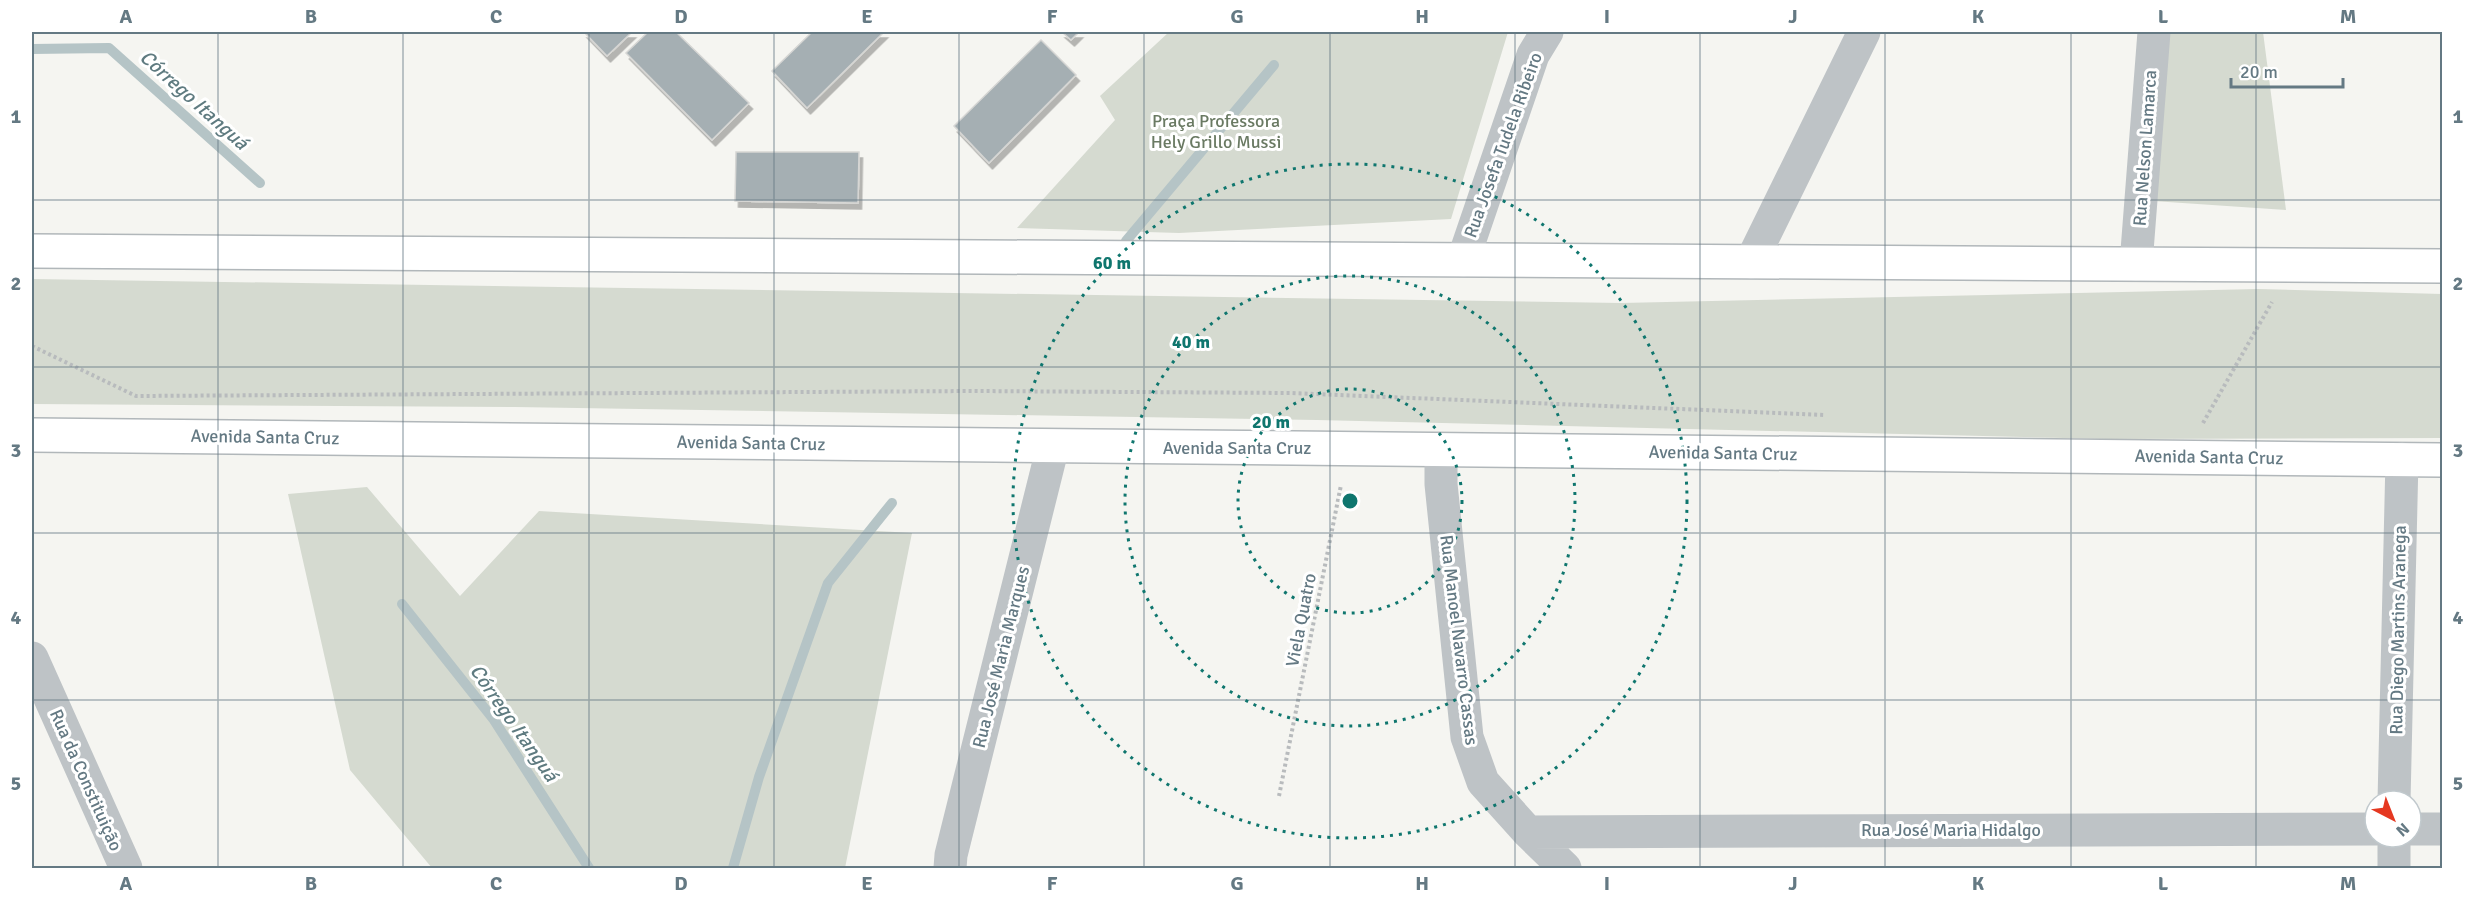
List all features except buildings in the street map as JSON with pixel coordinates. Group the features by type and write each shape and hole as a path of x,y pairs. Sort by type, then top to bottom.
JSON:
{"main road":[{"path":"32,251 2442,266"},
{"name":"Avenida Santa Cruz","path":"32,435 2442,460"}],"street":[{"name":"Rua Josefa Tudela Ribeiro","path":"1463,260 1533,55 1547,32"},
{"path":"1751,262 1864,32"},
{"name":"Rua Nelson Lamarca","path":"2136,264 2154,32"},
{"name":"Rua José Maria Marques","path":"950,868 951,855 1053,446"},
{"name":"Rua Manoel Navarro Cassas","path":"1441,450 1441,484 1467,737 1483,782 1528,832 1565,868"},
{"name":"Rua Diego Martins Aranega","path":"2394,789 2402,459"},
{"name":"Rua da Constituição","path":"32,658 126,868"},
{"name":"Rua José Maria Hidalgo","path":"1528,832 2363,829"},
{"path":"2423,829 2442,829"},
{"path":"2394,849 2394,868"}],"path":[{"path":"2199,430 2271,302 2283,302"},
{"path":"32,346 136,396 974,391 1291,393 1829,415"},
{"name":"Viela Quatro","path":"1280,796 1349,449"}],"green space":[{"name":"Praça Professora Hely Grillo Mussi","path":"1169,32 1508,32 1451,219 1179,233 1017,228 1115,120 1100,96"},
{"path":"2169,32 2263,32 2286,210 2153,201"},
{"path":"32,279 1621,303 2258,289 2442,294 2442,438 2106,439 1317,420 515,407 32,404"},
{"path":"367,487 460,596 539,511 912,533 845,868 432,868 350,770 288,494"}],"waterway":[{"name":"Córrego Itanguá","path":"32,49 109,48 260,183"},
{"path":"1126,241 1274,65"},
{"path":"733,868 759,777 828,583 892,503"},
{"name":"Córrego Itanguá","path":"402,604 494,720 589,868"}]}
